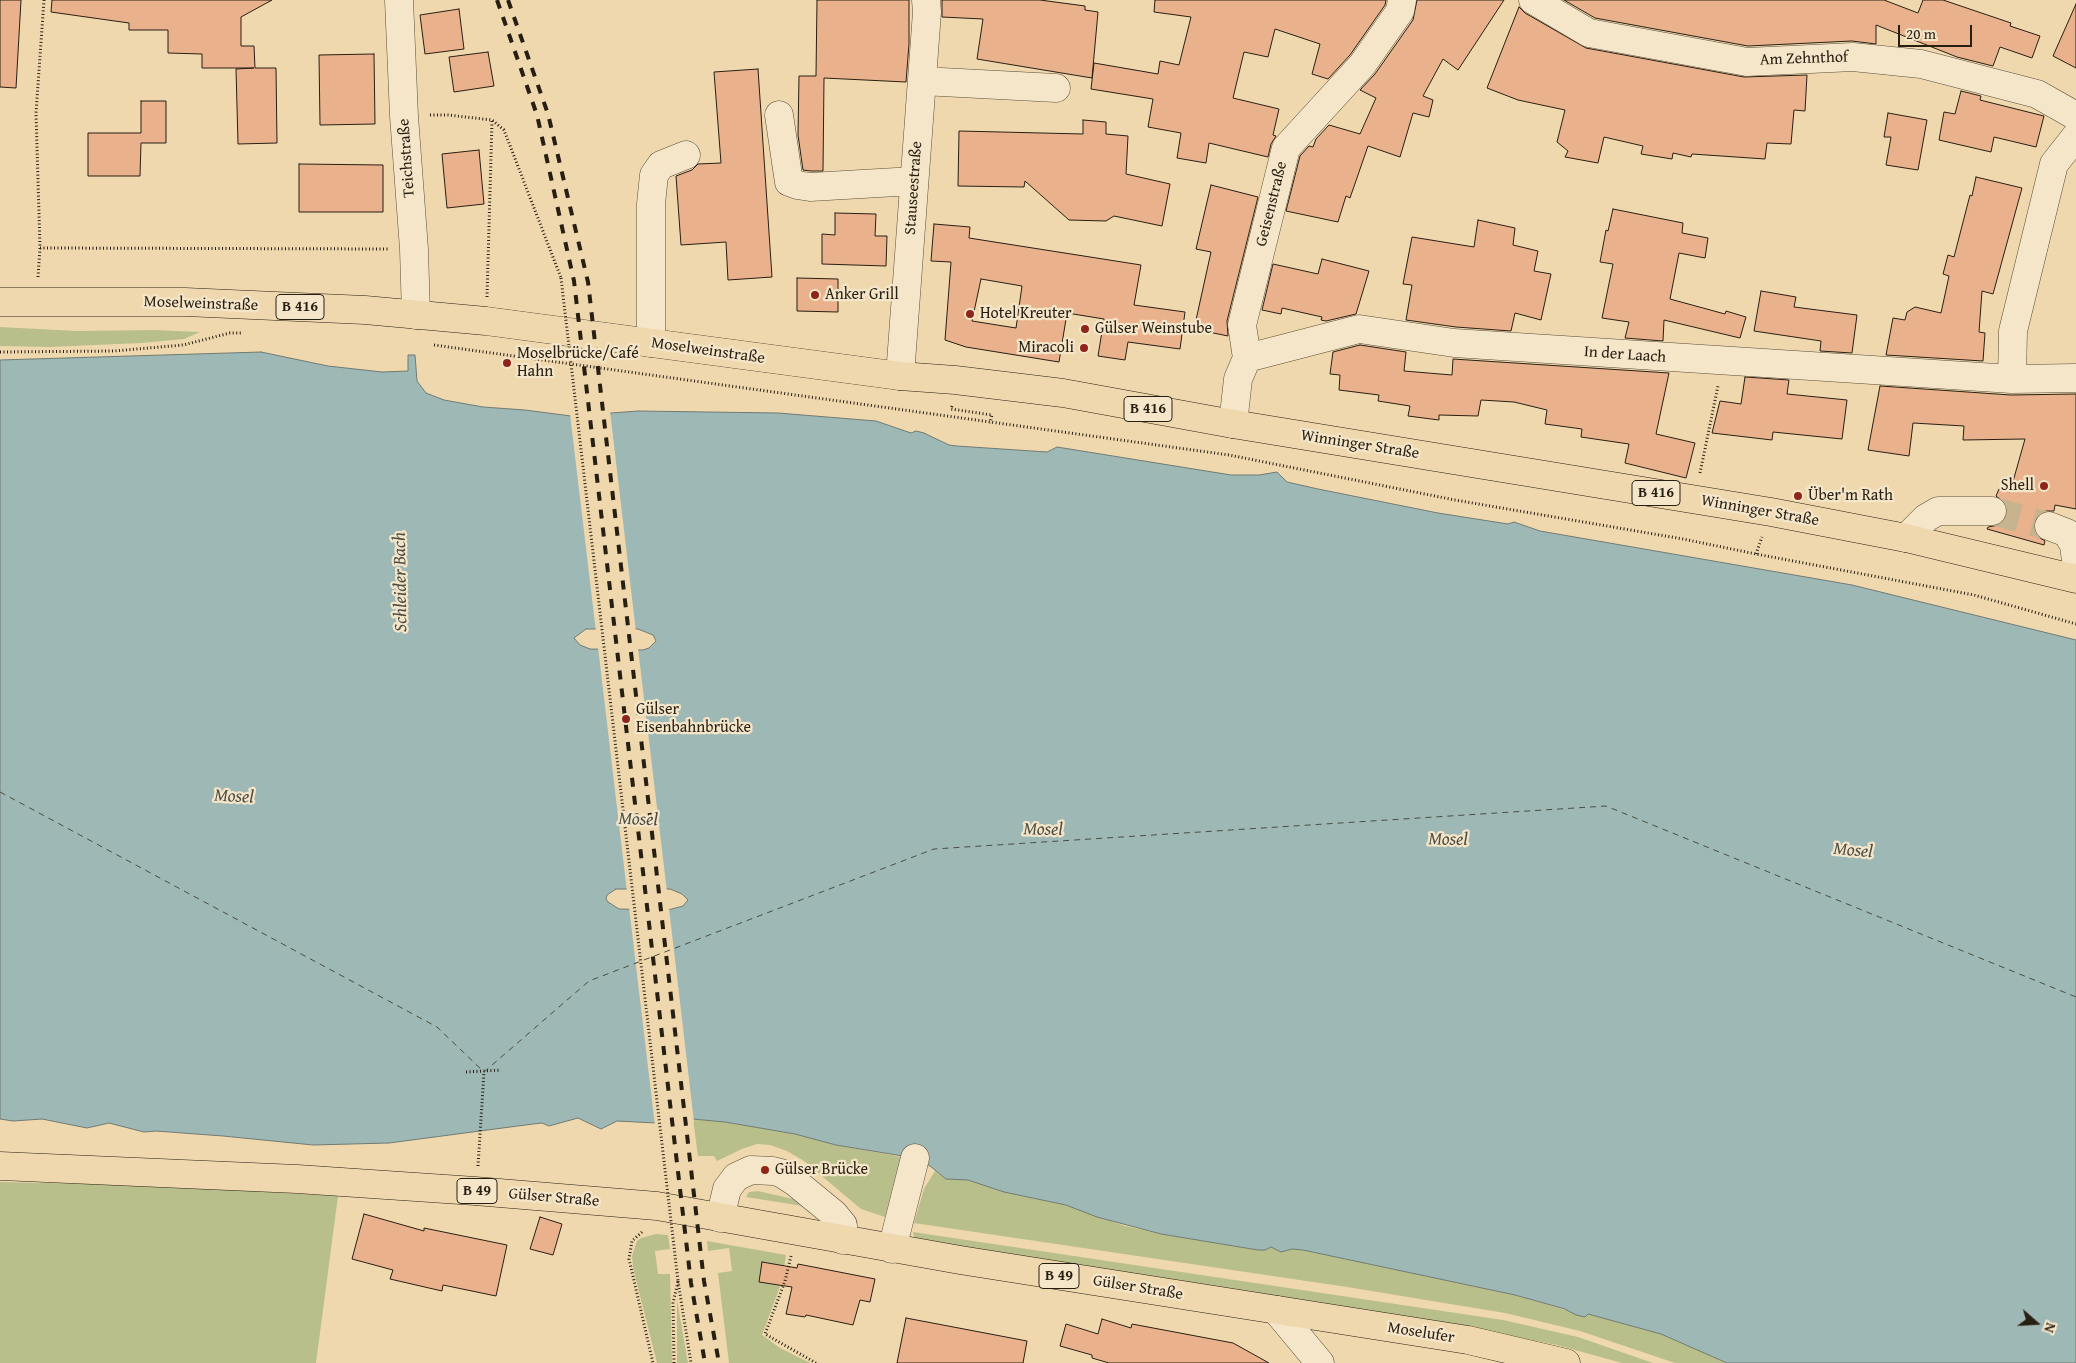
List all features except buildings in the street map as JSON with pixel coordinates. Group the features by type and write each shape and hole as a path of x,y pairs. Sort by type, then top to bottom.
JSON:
{"main road":[{"name":"Moselweinstraße","path":"0,302 185,302 365,310 486,321 900,376 955,380 1064,393 1234,424"},
{"name":"Winninger Straße","path":"1234,424 1771,512 1906,538 2076,579"},
{"name":"Gülser Straße","path":"0,1166 297,1179 657,1206 892,1249 1276,1310"},
{"name":"Moselufer","path":"1276,1310 1468,1340 1566,1363"}],"street":[{"name":"Teichstraße","path":"399,0 404,116 414,250 416,315"},
{"name":"Stauseestraße","path":"900,376 927,12 926,0"},
{"name":"Geisenstraße","path":"1247,358 1242,325 1286,148 1362,65 1400,11 1402,0"},
{"name":"Am Zehnthof","path":"1533,0 1589,32 1747,62 1853,57 1921,64 2037,94 2076,116"},
{"path":"922,81 1056,88"},
{"path":"779,115 789,182 810,187 914,181"},
{"path":"2012,379 2013,331 2054,164 2076,136"},
{"path":"651,343 651,204 654,175 661,165 686,155"},
{"name":"In der Laach","path":"1247,358 1359,329 1454,343 2012,379 2076,378"},
{"path":"1234,424 1238,379 1247,358"},
{"path":"1906,538 1926,518 1938,511 1992,511"},
{"path":"2049,526 2067,533 2074,546 2076,560"},
{"path":"892,1249 915,1158"},
{"path":"720,1218 727,1189 736,1177 751,1170 774,1171 795,1182 834,1214 843,1225 843,1240"},
{"path":"1276,1310 1320,1363"}],"path":[{"path":"37,302 40,248 36,113 44,0"},
{"path":"425,115 448,114 492,120 504,130 561,278 678,1281 691,1363"},
{"path":"487,295 492,120"},
{"path":"40,248 414,250"},
{"path":"0,352 114,351 184,345 230,333 250,333"},
{"path":"433,345 1229,455 1455,500 1684,538 1766,556 1974,595 2076,624"},
{"path":"1698,480 1723,361"},
{"path":"466,1072 501,1070"},
{"path":"477,1174 484,1072"},
{"path":"649,1229 644,1230 632,1241 629,1259 653,1363"},
{"path":"792,1253 785,1281 765,1334 816,1363"},
{"path":"674,1363 673,1303 678,1281"}],"green space":[{"path":"0,327 77,331 154,330 200,332 184,339 141,343 50,347 0,346"},
{"path":"693,1119 725,1122 795,1134 836,1145 902,1157 885,1217 861,1209 804,1161 787,1151 770,1145 757,1144 717,1161 714,1156 698,1156"},
{"path":"935,1171 946,1179 969,1180 1004,1192 1066,1205 1125,1226 1161,1234 1258,1250 1265,1250 1271,1247 1283,1251 1292,1249 1303,1250 1515,1295 1586,1316 1588,1314 1661,1334 1727,1363 1675,1363 1580,1331 1505,1313 1347,1287 914,1223 924,1189"},
{"path":"0,1182 147,1185 338,1196 316,1363 0,1363"},
{"path":"758,1191 793,1199 803,1206 746,1197 749,1192"},
{"path":"913,1232 1503,1320 1578,1337 1653,1363 1622,1363 1557,1345 1463,1327 915,1240"},
{"path":"656,1234 668,1235 670,1249 655,1251 658,1274 670,1274 672,1363 657,1363 633,1268 632,1256 637,1241"},
{"path":"707,1241 786,1255 782,1281 762,1335 780,1348 810,1363 729,1363 718,1273 732,1271 729,1248 708,1251"},
{"path":"677,1300 688,1363 677,1363"}],"water":[{"path":"261,352 328,366 382,372 408,371 408,355 415,355 417,381 426,393 444,400 483,407 571,416 638,411 778,413 876,421 911,433 916,431 924,433 949,445 1047,452 1057,447 1231,475 1259,475 1277,472 1287,482 1318,489 1438,513 1508,524 1514,522 1540,531 1852,585 2076,640 2076,1363 1727,1363 1661,1334 1588,1314 1585,1317 1576,1315 1565,1309 1515,1295 1303,1250 1292,1249 1281,1252 1271,1247 1265,1250 1258,1250 1161,1234 1097,1217 1066,1205 1004,1192 968,1180 946,1179 930,1166 915,1158 836,1145 795,1134 725,1122 693,1119 656,1123 617,1121 601,1129 578,1118 549,1126 542,1123 389,1143 313,1145 223,1136 156,1131 144,1132 109,1123 87,1128 42,1119 13,1121 0,1119 0,360","holes":["586,629 638,629 653,635 656,641 649,648 643,650 590,649 580,645 574,638","616,889 670,889 682,894 688,900 683,906 668,910 619,909 606,899 607,895"]}],"pier":[{"path":"610,411 636,632 596,632 570,414"},
{"path":"598,647 638,648 667,892 627,892"},
{"path":"629,907 669,908 694,1122 655,1126"}],"ferry route":[{"path":"0,792 437,1027 484,1072 589,981 934,849 1606,806 2076,997"}],"tunnel":[{"path":"1992,511 2049,526"}],"railway":[{"path":"497,0 537,115 574,281 691,1283 705,1363"},
{"path":"508,0 548,114 588,282 704,1281 719,1363"}],"place":[{"name":"Anker Grill","path":"815,295"},
{"name":"Hotel Kreuter","path":"970,314"},
{"name":"Gülser Weinstube","path":"1085,329"},
{"name":"Miracoli","path":"1084,348"},
{"name":"Moselbrücke/Café Hahn","path":"507,363"},
{"name":"Shell","path":"2044,486"},
{"name":"Über'm Rath","path":"1798,496"},
{"name":"Gülser Eisenbahnbrücke","path":"626,719"},
{"name":"Gülser Brücke","path":"765,1170"}],"water label":[{"name":"Schleider Bach","path":"401,582"},
{"name":"Mosel","path":"234,797"},
{"name":"Mosel","path":"638,820"},
{"name":"Mosel","path":"1043,830"},
{"name":"Mosel","path":"1448,840"},
{"name":"Mosel","path":"1853,851"}]}
